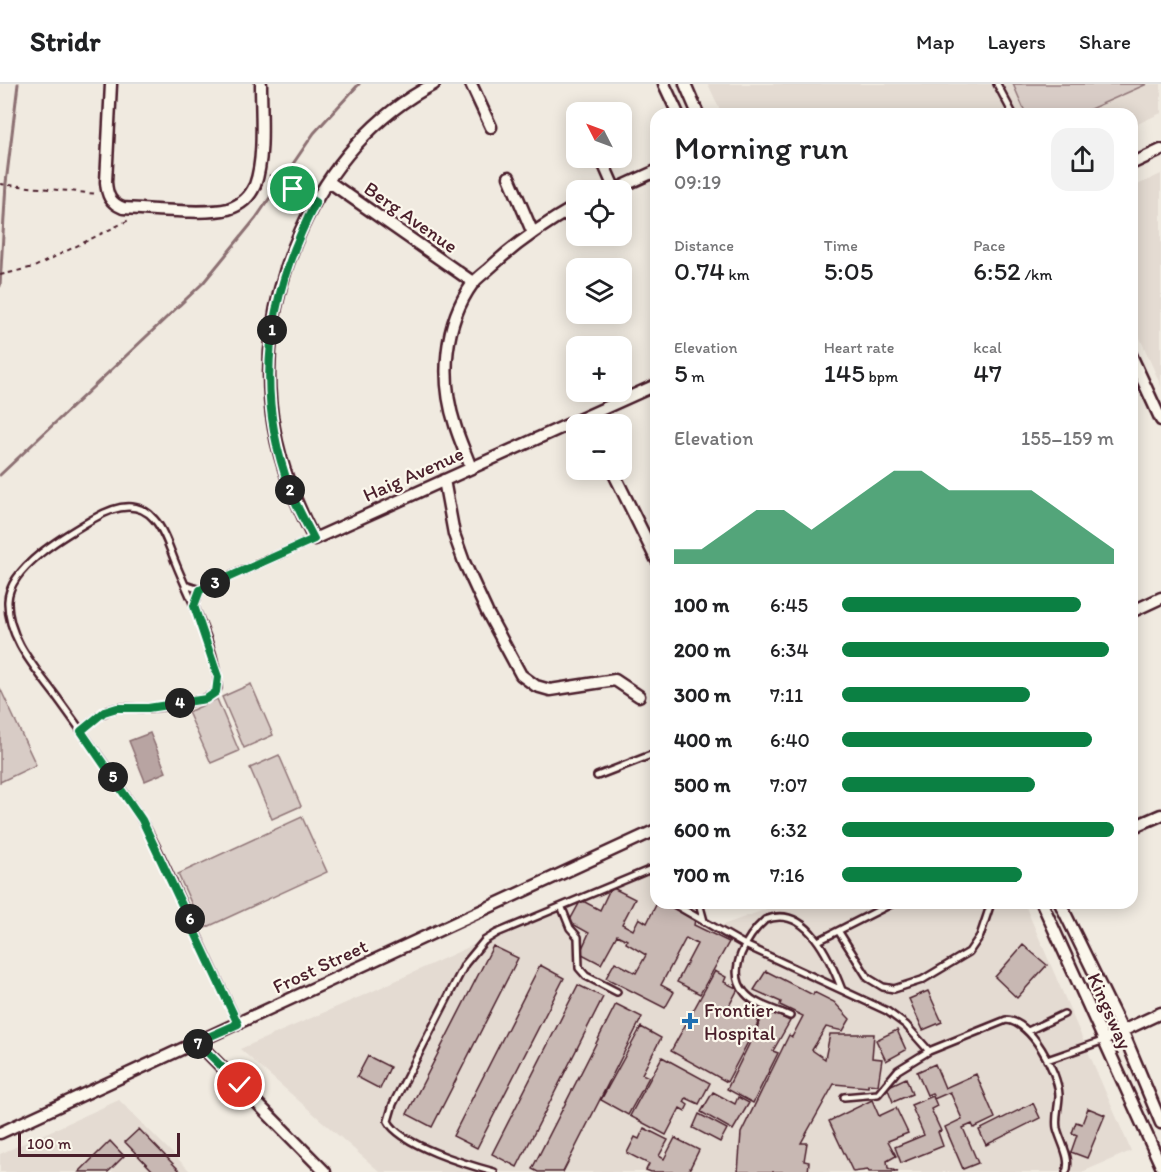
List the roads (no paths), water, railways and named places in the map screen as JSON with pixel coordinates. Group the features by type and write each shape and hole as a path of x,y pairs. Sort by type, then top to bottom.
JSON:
{"street":[{"path":"111,84 106,182 108,195 113,203 123,208 223,210 245,200 254,187 258,170 261,84"},
{"path":"471,84 491,127"},
{"path":"664,84 675,108"},
{"path":"685,84 695,108"},
{"path":"314,539 290,489 273,428 269,385 274,313 279,291 296,238 328,181 372,129 429,85"},
{"path":"1138,161 1161,150"},
{"path":"632,182 650,174"},
{"path":"509,177 532,231"},
{"name":"Berg Avenue","path":"328,181 474,283"},
{"path":"471,468 454,424 447,389 446,364 457,313 474,283 532,231 566,212"},
{"path":"1138,376 1161,420"},
{"name":"Haig Avenue","path":"600,414 650,388"},
{"name":"Haig Avenue","path":"314,539 471,468 566,430"},
{"path":"444,480 454,534 464,562 487,612 521,675 536,686 550,690 615,680 639,696"},
{"path":"617,480 650,547"},
{"path":"1138,609 1161,598"},
{"path":"1138,825 1161,815"},
{"name":"Frost Street","path":"0,1133 650,833"},
{"name":"Kingsway","path":"1044,909 1161,1166"},
{"name":"Kingsway","path":"1063,909 1122,1030 1161,1123"},
{"path":"1103,1040 1161,1013"},
{"path":"197,1042 325,1172"}],"lane":[{"path":"997,84 1010,108"},
{"path":"81,731 104,712 117,708 148,708 200,701 216,692 216,669 177,566 155,520 137,507 127,506 113,509 46,549 14,580 8,599 9,621 18,641 142,820 238,1024"},
{"name":"Haig Avenue","path":"200,590 314,539"},
{"path":"185,585 200,590 194,606"},
{"path":"597,777 650,755"},
{"path":"494,1172 461,1163 428,1149 391,1127 388,1121 388,1115 465,963 474,951 497,933 562,908 629,876 650,869"},
{"path":"562,908 570,928 579,939 579,968 586,976 617,992"},
{"path":"683,909 746,945 892,1014 929,1051"},
{"path":"701,909 705,921"},
{"path":"818,941 882,909"},
{"path":"839,932 868,978 883,987 894,989 922,981 969,952 980,936 988,909"},
{"path":"790,1016 753,1000 744,993 737,974 739,959 746,945 765,920 781,916 806,928 818,941 832,963 842,990"},
{"path":"1028,1032 1064,1014"},
{"path":"844,1097 878,1094 898,1070 929,1051 1006,1020 1017,1022 1028,1032 1047,1060 1058,1090 1056,1124 1067,1160 1066,1172"},
{"path":"1047,1060 1103,1040"}],"waterway":[{"path":"0,286 6,183 18,84"},
{"path":"0,475 203,283 256,218 314,133 359,84"}],"place":[{"name":"Frontier Hospital","path":"690,1021"}]}
